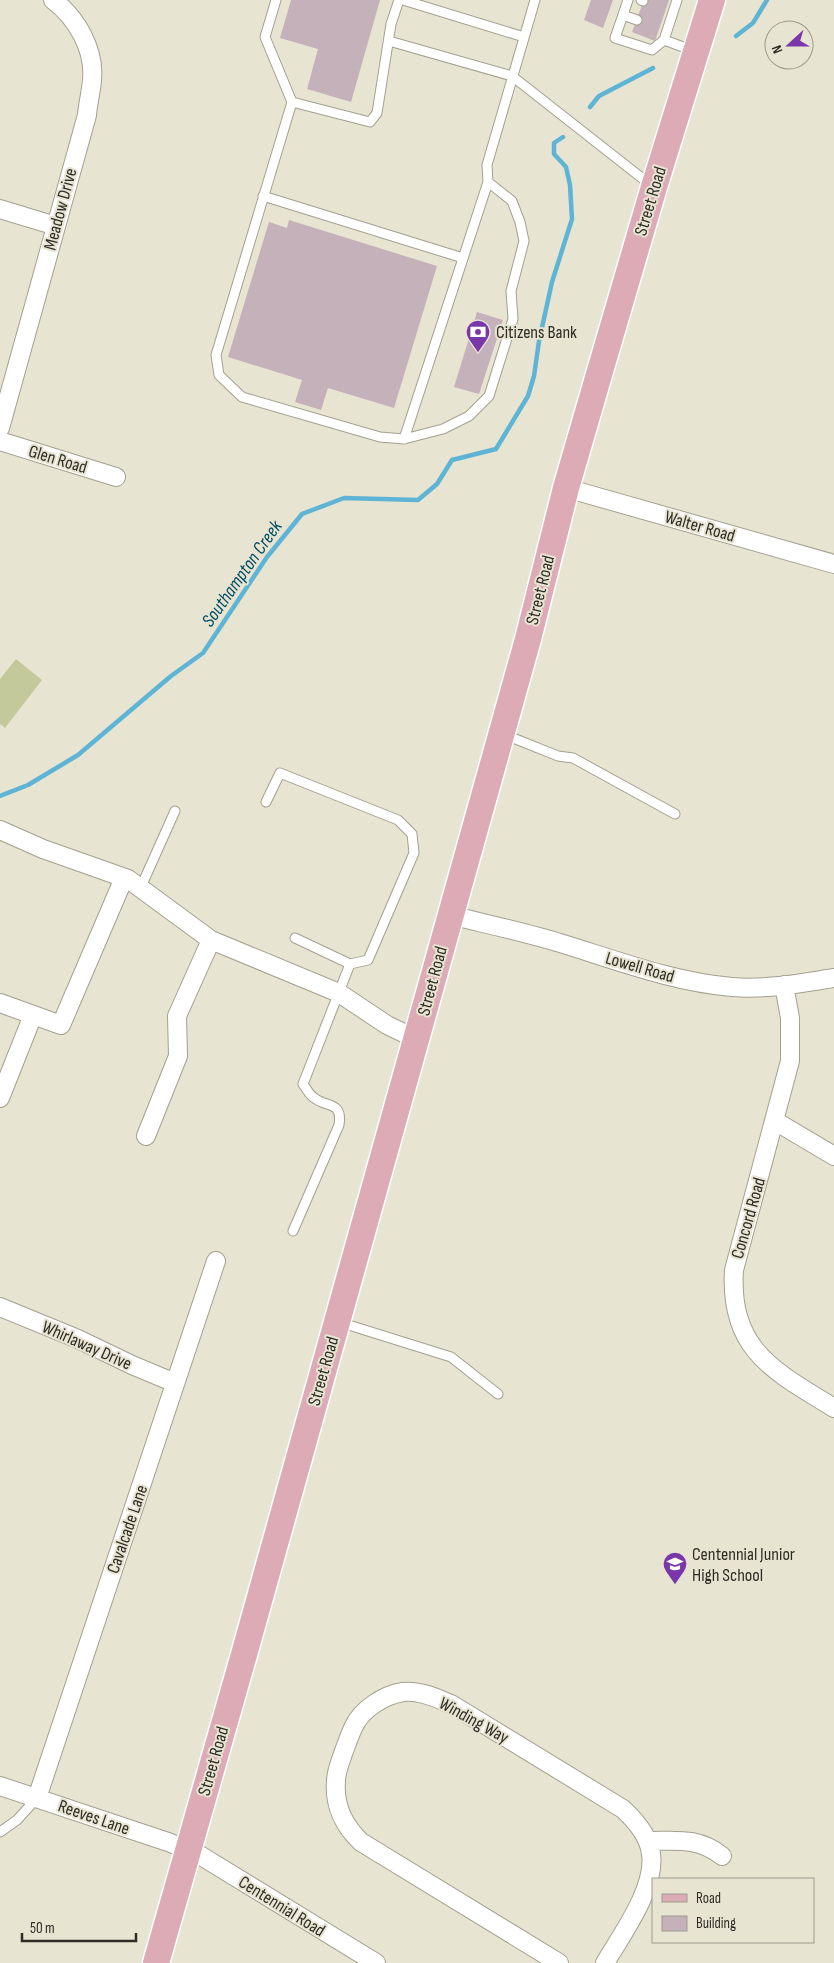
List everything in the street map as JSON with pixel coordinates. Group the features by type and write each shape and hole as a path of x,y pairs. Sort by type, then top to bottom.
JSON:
{"main road":[{"name":"Street Road","path":"156,1963 528,639 566,488 654,187 712,0"}],"street":[{"name":"Meadow Drive","path":"0,428 86,115 92,80 89,53 81,33 74,21 53,0"},
{"path":"0,209 56,226"},
{"name":"Glen Road","path":"0,441 116,477"},
{"name":"Walter Road","path":"566,488 834,564"},
{"path":"0,830 43,849 124,878 211,940 340,993 387,1025 416,1039"},
{"path":"0,1003 61,1025 124,878"},
{"name":"Lowell Road","path":"450,915 557,942 694,982 734,988 784,986 834,978"},
{"path":"146,1136 178,1056 177,1016 211,940"},
{"name":"Concord Road","path":"784,986 790,1018 790,1061 734,1270 732,1292 735,1310 746,1338 759,1356 779,1375 834,1408"},
{"path":"0,1098 33,1014"},
{"path":"775,1121 834,1156"},
{"name":"Cavalcade Lane","path":"37,1798 216,1261"},
{"name":"Whirlaway Drive","path":"0,1307 78,1339 175,1383"},
{"name":"Winding Way","path":"559,1963 361,1842 352,1833 343,1820 337,1801 336,1780 340,1762 354,1725 374,1705 390,1696 403,1692 433,1696 451,1704 623,1809 636,1822 648,1841 651,1854 651,1870 647,1888 638,1908 605,1963"},
{"name":"Reeves Lane","path":"0,1786 188,1850"},
{"path":"648,1841 686,1840 701,1843 722,1856"},
{"name":"Centennial Road","path":"188,1850 376,1963"}],"lane":[{"path":"276,0 265,37 292,102 216,355 220,375 242,398 380,437 404,439 443,428 469,416 489,396 513,319 511,291 524,241 512,200 488,182"},
{"path":"292,102 370,122 377,113 391,24 401,0 524,37"},
{"path":"404,439 488,182 487,165 535,0"},
{"path":"628,0 615,38 652,50 664,32 670,10 677,0"},
{"path":"623,15 637,20"},
{"path":"664,32 697,52"},
{"path":"389,41 512,76 654,187"},
{"path":"263,196 463,258"},
{"path":"501,733 558,756 574,758 675,814"},
{"path":"266,802 280,773 398,820 412,834 414,853 368,960 350,964 295,938"},
{"path":"140,889 175,811"},
{"path":"293,1231 339,1125 340,1116 335,1106 313,1097 303,1084 350,964"},
{"path":"337,1322 452,1357 498,1394"},
{"path":"0,1832 17,1820 37,1798"}],"green space":[{"path":"16,659 42,680 5,728 0,724 0,679"}],"building":[{"path":"291,0 380,0 351,102 307,89 318,49 280,38"},
{"path":"591,0 613,0 603,28 584,20"},
{"path":"644,0 669,0 655,41 632,32"},
{"path":"289,220 437,266 394,408 328,388 321,410 295,402 302,380 228,357 269,222 287,228"},
{"name":"Citizens Bank","path":"477,312 503,320 479,394 454,387"}],"waterway":[{"name":"Southampton Creek","path":"736,36 753,23 767,0"},
{"name":"Southampton Creek","path":"590,107 599,96 653,68"},
{"name":"Southampton Creek","path":"0,796 28,785 78,755 171,676 203,653 267,557 302,514 344,498 418,500 437,484 452,460 496,449 528,396 534,376 539,341 552,282 572,219 570,185 566,167 554,154 554,143 563,137"}],"place":[{"name":"Citizens Bank","path":"478,353"},
{"name":"Centennial Junior High School","path":"675,1585"}]}
